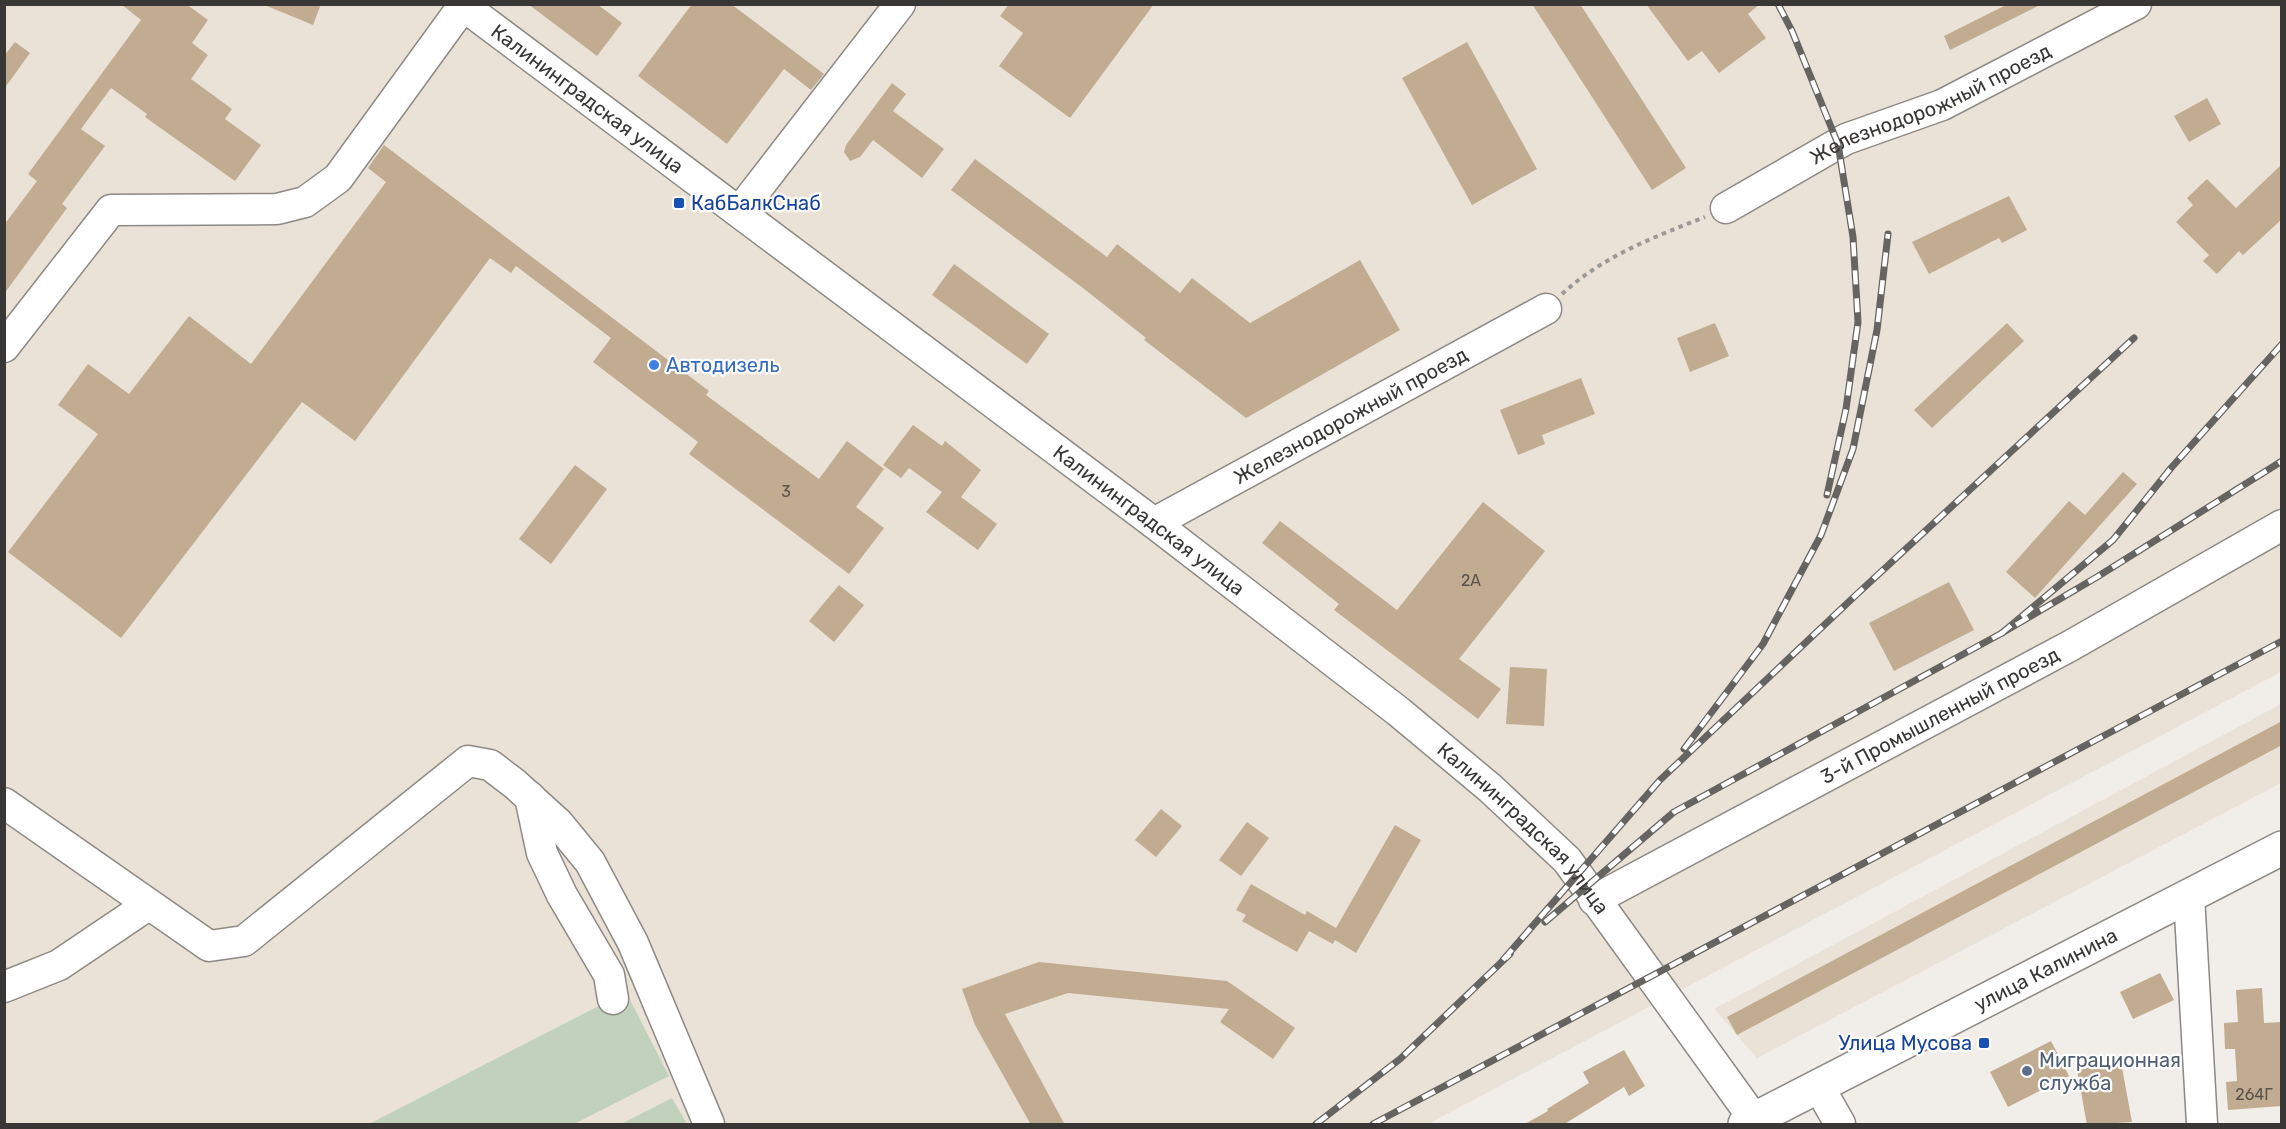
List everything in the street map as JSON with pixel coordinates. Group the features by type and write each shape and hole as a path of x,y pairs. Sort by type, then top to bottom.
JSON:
{"main road":[{"name":"улица Калинина","path":"1749,1122 2281,851"}],"street":[{"path":"739,212 900,4"},
{"name":"Железнодорожный проезд","path":"1726,208 1846,139 1942,105 2136,4"},
{"path":"4,347 111,210 277,209 304,202 338,178 462,5"},
{"name":"Калининградская улица","path":"462,5 1154,523 1399,712 1490,788 1567,860 1749,1122"},
{"name":"Железнодорожный проезд","path":"1154,523 1546,309"},
{"name":"3-й Промышленный проезд","path":"1594,900 2070,646 2282,525"},
{"path":"4,803 209,946 244,941 468,760 490,765 558,823 590,862 633,943 657,1029 697,1116"},
{"path":"530,797 542,854 562,895 609,975 613,999"},
{"path":"2189,896 2202,1125"},
{"path":"4,987 59,965 148,904"},
{"path":"1819,1087 1840,1125"}],"path":[{"path":"1546,309 1574,283 1628,248 1726,208"}],"shaded area":[{"path":"5,5 2281,5 2281,672 1428,1124 5,1124"},
{"path":"2281,704 2281,783 1757,1058 1714,1009"}],"green space":[{"path":"626,992 669,1076 574,1124 369,1124"},
{"path":"672,1098 687,1124 621,1124"}],"building":[{"path":"121,4 186,4 208,20 192,43 208,55 191,79 232,109 225,119 261,145 235,181 145,117 147,114 111,88 81,129 105,146 62,204 67,208 4,294 4,225 37,181 28,174 141,20"},
{"path":"262,4 321,4 313,25"},
{"path":"528,4 597,4 622,23 597,56"},
{"path":"692,4 731,4 824,74 811,90 784,69 727,144 638,76"},
{"path":"1009,4 1154,4 1070,118 999,66 1023,33 1000,16"},
{"path":"1532,4 1580,4 1686,168 1652,190"},
{"path":"1646,4 1760,4 1748,14 1766,38 1719,73 1702,51 1688,61"},
{"path":"2008,4 2042,4 1950,50 1944,36"},
{"path":"15,42 30,53 4,89 4,56"},
{"path":"1467,42 1537,169 1472,205 1402,78"},
{"path":"892,83 906,94 893,111 944,149 922,178 873,140 860,157 850,161 844,152 846,145"},
{"path":"2207,98 2221,124 2189,142 2174,116"},
{"path":"384,145 709,391 706,395 819,479 847,441 884,469 856,507 884,528 849,574 689,454 698,442 593,362 611,338 516,266 511,273 490,258 355,441 302,402 121,638 8,552 98,434 58,405 88,364 129,394 189,316 251,364 386,182 368,168"},
{"path":"975,159 1107,257 1117,244 1180,293 1192,278 1250,323 1360,260 1400,330 1246,418 1144,340 1146,338 1083,288 951,190"},
{"path":"2282,164 2282,219 2243,255 2239,251 2217,274 2203,261 2209,255 2176,222 2193,205 2187,198 2207,179 2236,208"},
{"path":"2009,196 2027,230 2002,243 1999,238 1929,274 1912,242"},
{"path":"954,264 1049,334 1027,364 932,295"},
{"path":"1715,323 1729,356 1690,372 1677,338"},
{"path":"2007,323 2024,341 1932,428 1914,410"},
{"path":"1581,378 1595,414 1542,435 1545,444 1518,455 1500,410"},
{"path":"913,425 942,446 945,441 981,470 961,497 997,524 978,550 926,512 942,492 909,468 901,478 883,465"},
{"path":"575,465 607,489 551,564 519,539"},
{"path":"2123,472 2137,484 2035,598 2006,572 2069,501 2085,515"},
{"path":"1483,502 1545,551 1459,659 1501,689 1478,719 1334,610 1339,604 1262,543 1280,521 1397,610"},
{"path":"1949,582 1974,630 1894,671 1869,623"},
{"path":"839,585 864,605 834,642 809,621"},
{"path":"1510,667 1547,669 1544,726 1506,724"},
{"path":"2282,721 2282,745 1737,1035 1727,1017"},
{"path":"1161,809 1182,826 1156,857 1135,840"},
{"path":"1247,822 1269,838 1241,876 1219,860"},
{"path":"1395,825 1421,840 1356,953 1335,940 1333,944 1309,931 1297,952 1242,921 1246,915 1236,910 1251,884 1305,915 1307,911 1336,928"},
{"path":"1039,962 1227,981 1295,1028 1273,1059 1220,1022 1229,1009 1068,993 1005,1014 1065,1125 1031,1125 975,1025 962,989"},
{"path":"2160,973 2174,1000 2133,1019 2120,992"},
{"path":"2262,988 2264,1023 2282,1022 2282,1106 2228,1110 2226,1082 2237,1081 2235,1049 2225,1049 2224,1023 2238,1022 2236,990"},
{"path":"2051,1041 2069,1076 2008,1107 1990,1072"},
{"path":"1624,1050 1645,1086 1629,1096 1624,1087 1563,1125 1523,1125 1589,1083 1583,1072"},
{"path":"2121,1062 2132,1122 2087,1125 2077,1070"}],"railway":[{"path":"1778,4 1792,31 1838,144 1853,237 1858,322 1846,409 1827,495"},
{"path":"1684,749 1763,644 1821,535 1853,449 1877,330 1888,234"},
{"path":"1503,960 1660,780 2134,338"},
{"path":"2282,344 2171,468 2113,540 2002,633 2097,577 2282,461"},
{"path":"1545,922 1674,812 2002,633"},
{"path":"1373,1124 2282,641"},
{"path":"1316,1124 1400,1059 1510,954"}],"place":[{"name":"КабБалкСнаб","path":"679,203"},
{"name":"Автодизель","path":"654,365"},
{"name":"Улица Мусова","path":"1984,1043"},
{"name":"Миграционная служба","path":"2027,1071"}]}
